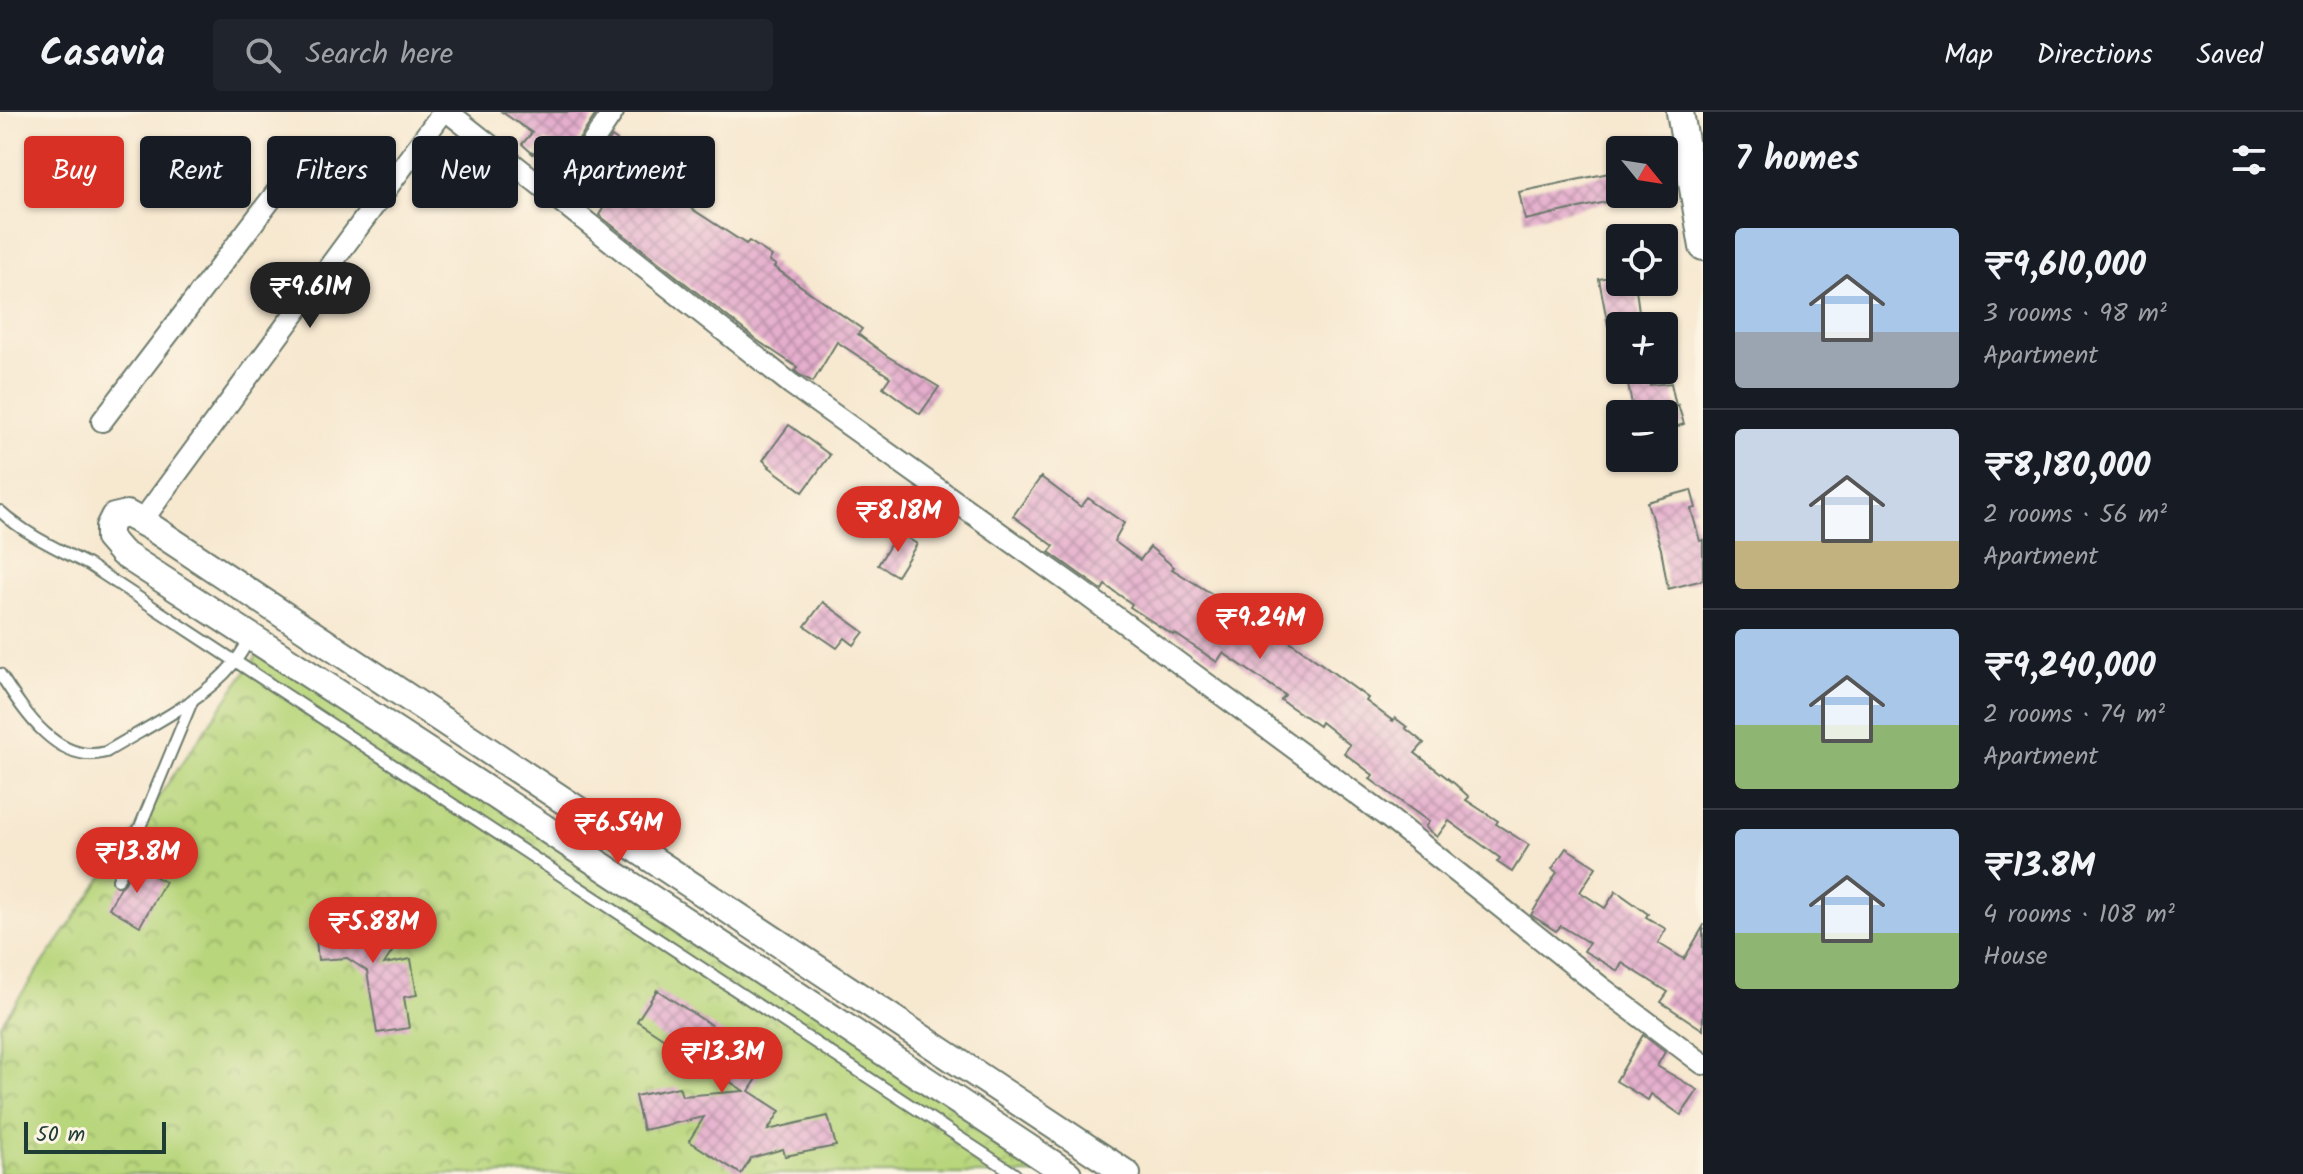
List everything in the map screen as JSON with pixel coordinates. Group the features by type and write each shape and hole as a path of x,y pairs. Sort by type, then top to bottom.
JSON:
{"street":[{"path":"396,177 446,112 534,180"},
{"path":"597,136 613,112"},
{"path":"1680,112 1703,247"},
{"path":"102,421 267,205"},
{"path":"142,521 373,208"},
{"path":"570,208 791,384 1074,586 1365,801 1703,1064"},
{"path":"1068,1174 122,553 109,538 109,527 114,517 127,514 142,521 1127,1174"}],"lane":[{"path":"0,511 17,526 89,565 236,661 1015,1174"},
{"path":"0,674 27,716 39,728 82,754 94,755 106,752 193,699 236,661 251,636"},
{"path":"118,880 193,699"}],"green space":[{"path":"264,645 1071,1174 0,1174 0,1025"}],"building":[{"path":"502,112 596,114 581,136 534,136 533,154 522,144 532,133"},
{"path":"1606,174 1606,202 1525,220 1519,192"},
{"path":"603,208 691,208 746,244 749,241 772,256 769,261 776,265 774,267 862,329 858,334 887,356 939,387 920,414 883,387 890,377 837,342 813,382 800,375 795,371 797,367 758,341 599,215"},
{"path":"1606,278 1606,296 1637,296 1639,312 1606,312 1606,316 1599,279"},
{"path":"1628,384 1671,384 1675,400 1631,400"},
{"path":"1678,405 1684,424 1678,426"},
{"path":"789,425 830,455 803,492 763,460"},
{"path":"1041,477 1081,507 1088,498 1124,523 1114,541 1140,560 1150,547 1174,567 1172,569 1258,618 1368,698 1366,701 1393,721 1395,718 1407,727 1424,743 1415,753 1455,784 1469,797 1466,800 1529,845 1512,872 1497,862 1500,858 1449,821 1437,837 1425,827 1429,822 1370,779 1373,775 1344,753 1350,745 1321,722 1319,726 1281,700 1285,695 1223,653 1217,662 1130,607 1132,604 1105,585 1102,590 1049,552 1054,546 1013,516"},
{"path":"1691,490 1696,508 1691,509 1700,541 1703,540 1703,580 1668,589 1661,549 1647,502"},
{"path":"898,532 917,544 897,576 878,565"},
{"path":"823,602 864,632 854,645 845,638 837,648 805,626"},
{"path":"1566,848 1596,867 1580,892 1605,908 1616,891 1648,914 1646,917 1666,929 1658,943 1684,959 1703,927 1703,1030 1661,1002 1668,992 1622,963 1618,971 1584,951 1589,943 1561,926 1556,931 1531,915 1557,872 1552,869"},
{"path":"134,864 165,882 140,926 109,908"},
{"path":"360,907 403,935 384,964 411,959 417,995 404,997 409,1028 377,1033 367,971 347,958 318,960 315,929 347,926"},
{"path":"657,990 768,1062 749,1091 780,1111 768,1130 828,1116 836,1146 785,1156 783,1149 751,1158 741,1174 689,1141 704,1117 643,1130 635,1096 679,1087 682,1096 744,1091 637,1021"},
{"path":"1643,1035 1665,1052 1657,1066 1698,1090 1681,1115 1651,1094 1648,1100 1616,1081"}]}
